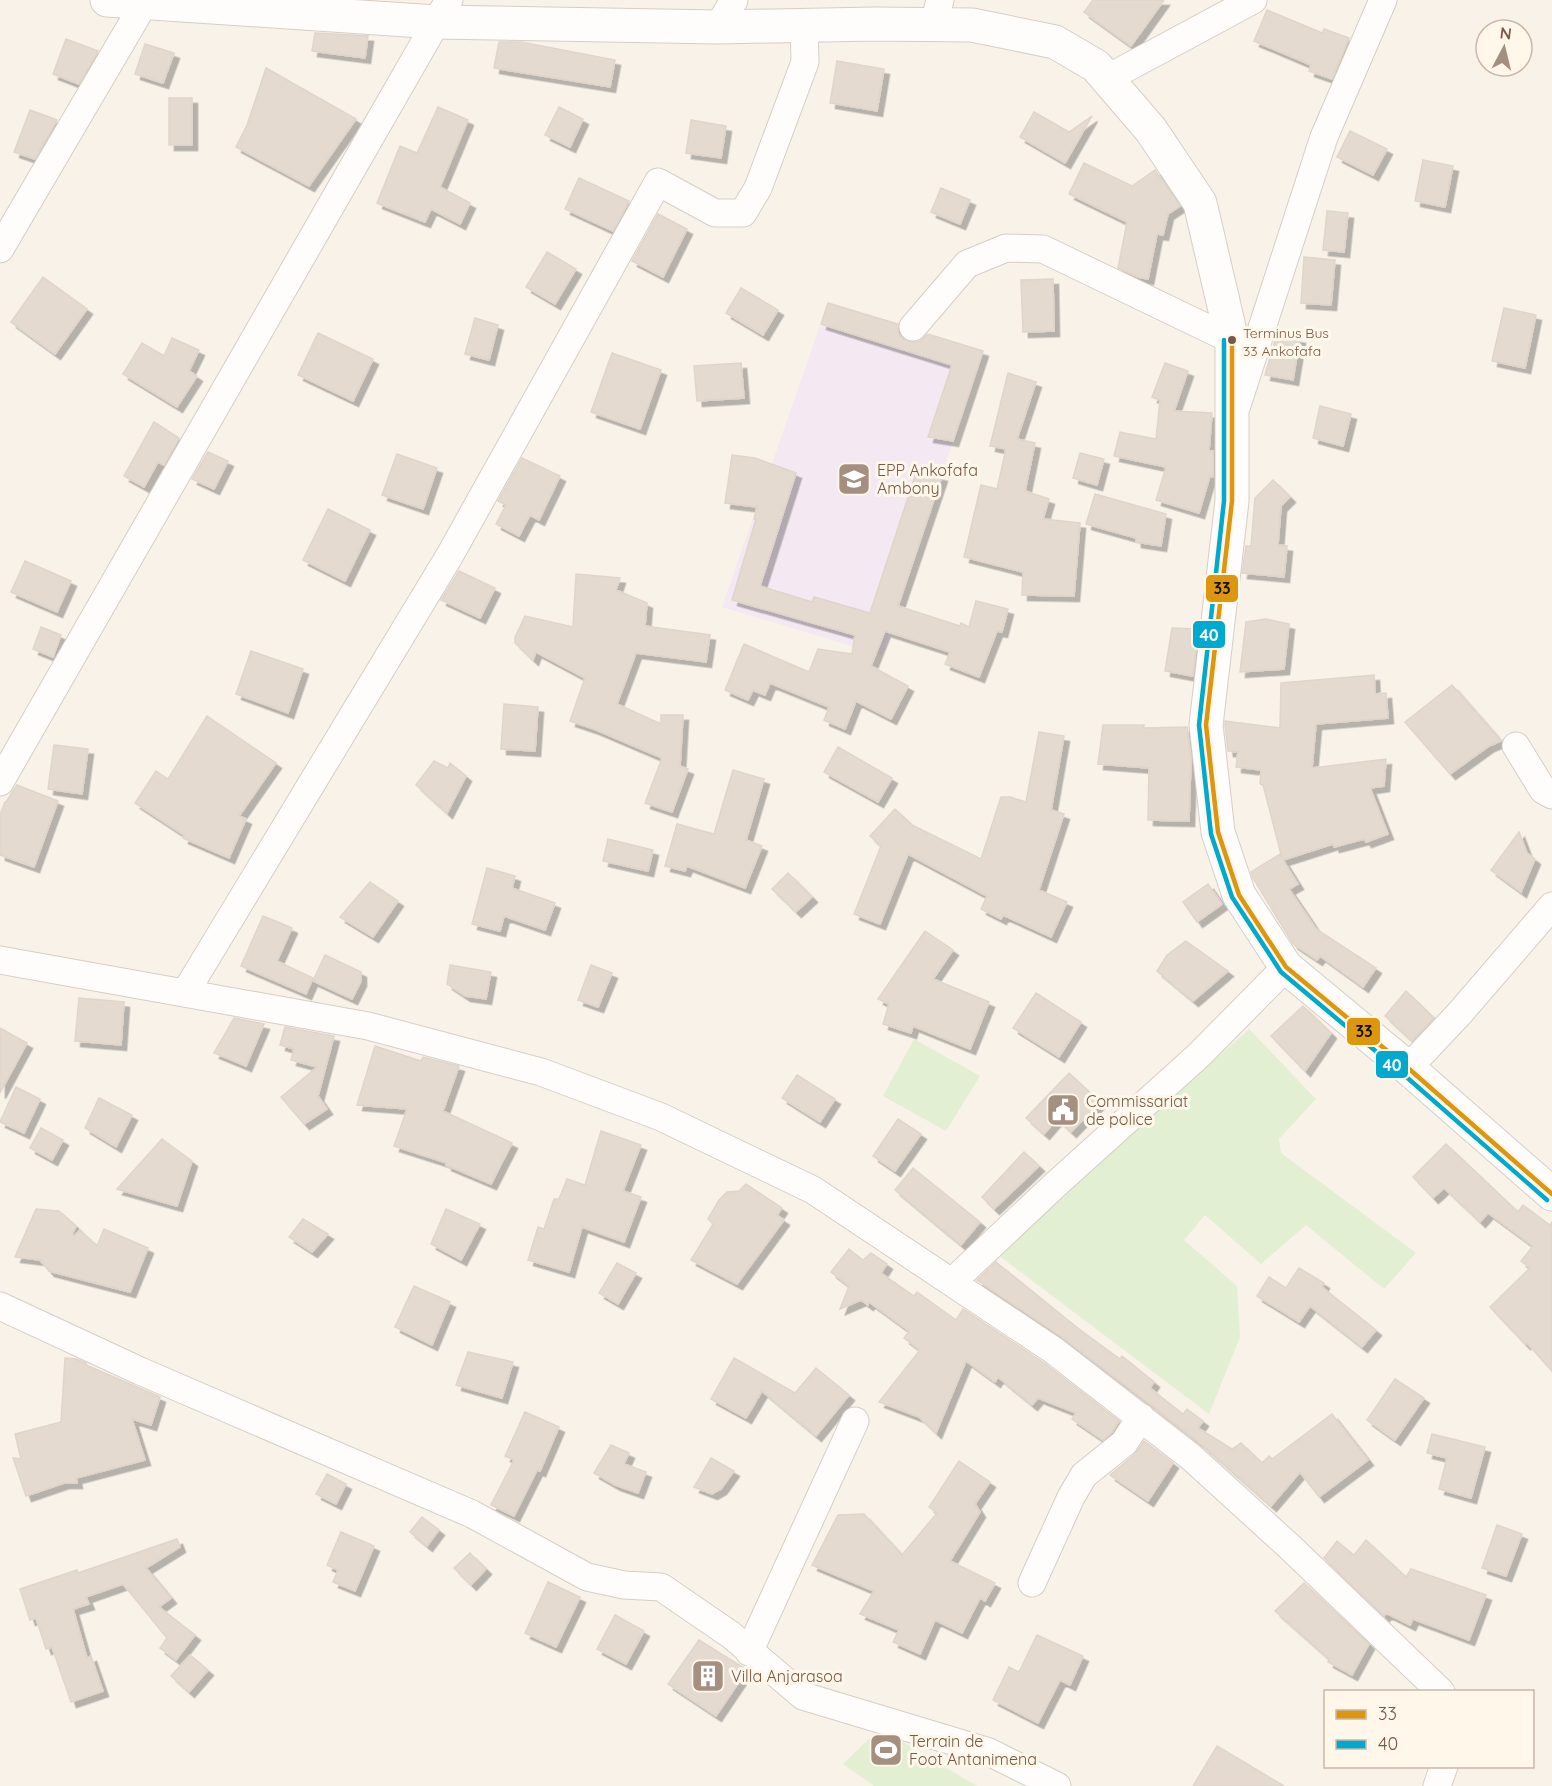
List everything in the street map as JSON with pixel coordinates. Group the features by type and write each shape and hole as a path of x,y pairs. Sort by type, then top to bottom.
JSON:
{"street":[{"path":"107,0 442,11 726,13 804,25 937,13 972,26 1055,42 1096,66 1151,130 1200,203 1232,340 1232,501 1206,725 1218,832 1239,895 1286,967 1408,1068 1552,1194"},
{"path":"1108,78 1253,0"},
{"path":"1232,420 1324,137 1383,0"},
{"path":"0,249 145,2"},
{"path":"0,782 442,11"},
{"path":"185,993 450,555 658,182 715,213 743,213 758,188 805,62 804,25"},
{"path":"913,327 967,264 1006,248 1043,249 1232,340"},
{"path":"1516,746 1543,790 1552,795"},
{"path":"1408,1068 1459,1014 1552,906"},
{"path":"0,960 368,1026 541,1072 661,1117 813,1190 1053,1350 1200,1464 1439,1690"},
{"path":"952,1282 1199,1055 1286,967"},
{"path":"0,1306 140,1371 472,1514 587,1576 624,1585 661,1587 731,1635 803,1696 989,1752 1057,1786"},
{"path":"1032,1583 1071,1497 1084,1475 1124,1443 1141,1417"},
{"path":"749,1652 855,1422"},
{"path":"1437,1786 1444,1768"}],"shaded area":[{"name":"EPP Ankofafa Ambony","path":"828,303 983,351 882,655 722,607"}],"green space":[{"path":"1249,1029 1316,1099 1279,1139 1281,1153 1416,1253 1384,1289 1306,1225 1261,1264 1205,1215 1184,1240 1237,1286 1240,1337 1209,1414 998,1255"},
{"path":"914,1039 980,1076 946,1131 883,1096"},
{"name":"Terrain de Foot Antanimena","path":"881,1733 891,1735 977,1786 874,1786 843,1764 873,1735"}],"building":[{"path":"1093,0 1164,0 1131,46 1084,12"},
{"path":"1267,10 1322,33 1324,29 1349,38 1332,79 1309,71 1311,65 1254,41"},
{"path":"315,33 368,36 365,58 312,51"},
{"path":"66,39 98,51 79,84 53,74"},
{"path":"499,42 521,42 615,60 610,87 494,68"},
{"path":"145,44 174,53 163,83 135,74"},
{"path":"837,61 884,69 877,111 830,103"},
{"path":"266,68 356,119 309,186 236,147 247,125"},
{"path":"169,98 192,98 192,145 169,145"},
{"path":"438,107 468,120 440,187 470,203 460,224 431,209 425,222 377,203 400,146 417,153"},
{"path":"559,107 583,119 570,147 545,135"},
{"path":"30,110 57,120 35,159 14,152"},
{"path":"1034,112 1069,132 1092,116 1065,163 1020,137"},
{"path":"691,120 726,126 721,158 686,153"},
{"path":"1350,131 1387,149 1373,175 1337,157"},
{"path":"1423,160 1453,166 1445,207 1415,201"},
{"path":"1084,163 1132,186 1155,170 1180,206 1168,214 1163,235 1157,234 1148,279 1118,268 1127,222 1069,194"},
{"path":"579,178 629,201 613,231 565,209"},
{"path":"941,188 970,200 960,224 931,212"},
{"path":"1327,211 1348,213 1344,252 1323,250"},
{"path":"658,214 687,229 663,277 632,261"},
{"path":"547,252 576,269 555,304 526,287"},
{"path":"1304,257 1335,260 1331,305 1301,303"},
{"path":"43,277 87,309 55,354 11,322"},
{"path":"1053,279 1054,331 1023,332 1021,280"},
{"path":"741,288 778,310 763,335 726,313"},
{"path":"828,303 898,324 898,333 910,342 919,342 928,334 983,351 953,441 928,437 952,365 821,324"},
{"path":"1504,308 1536,315 1525,368 1492,361"},
{"path":"475,318 498,325 489,360 465,354"},
{"path":"318,333 373,359 353,401 298,375"},
{"path":"1277,334 1300,338 1293,380 1265,375"},
{"path":"172,338 199,350 189,371 197,376 177,407 123,374 142,343 164,356"},
{"path":"612,353 661,370 640,429 591,412"},
{"path":"741,363 744,398 697,401 694,366"},
{"path":"1165,363 1188,371 1174,411 1212,413 1209,451 1213,451 1213,477 1210,476 1199,513 1156,500 1166,467 1114,456 1120,432 1156,439 1160,400 1152,397"},
{"path":"1008,373 1036,382 1017,439 1035,443 1025,491 1049,499 1043,519 1080,523 1074,596 1022,595 1023,572 964,557 981,485 997,489 1006,449 990,446"},
{"path":"1320,406 1351,414 1343,446 1313,438"},
{"path":"154,422 179,438 164,465 158,462 144,487 124,476"},
{"path":"208,452 228,461 214,489 192,479"},
{"path":"1080,453 1104,459 1097,485 1073,478"},
{"path":"397,454 437,468 423,509 382,495"},
{"path":"732,455 755,458 796,473 760,586 812,602 814,597 870,613 917,470 942,476 898,606 969,627 976,601 1008,609 1002,632 997,631 979,677 945,664 950,652 885,631 871,666 908,686 891,719 856,701 845,729 824,720 829,707 770,683 765,695 753,690 748,700 725,690 744,644 809,672 818,649 852,654 855,635 732,600 756,519 754,519 757,507 725,503"},
{"path":"522,458 560,476 539,520 530,515 519,536 496,524 506,505 498,501"},
{"path":"1273,480 1290,497 1281,506 1278,545 1287,546 1284,577 1242,573 1246,546 1251,546 1255,498"},
{"path":"1095,494 1166,514 1161,546 1136,542 1136,538 1086,524"},
{"path":"328,509 370,530 345,581 303,560"},
{"path":"25,561 71,581 57,612 11,592"},
{"path":"459,571 495,588 480,618 441,600"},
{"path":"576,574 620,578 616,590 647,603 645,626 710,635 706,662 636,653 617,704 661,724 661,715 683,715 680,766 688,769 672,812 645,803 662,758 570,721 585,678 536,652 533,660 515,643 515,637 525,616 573,627"},
{"path":"1266,619 1289,624 1284,669 1240,672 1246,622"},
{"path":"41,627 61,635 53,657 33,649"},
{"path":"1172,628 1198,629 1193,676 1165,671"},
{"path":"251,651 303,669 288,713 236,694"},
{"path":"1374,675 1375,694 1386,693 1388,718 1316,724 1312,768 1386,759 1384,786 1370,788 1388,834 1366,842 1364,839 1334,847 1333,844 1283,860 1298,884 1289,889 1316,929 1376,968 1363,987 1320,956 1317,960 1293,944 1253,878 1251,872 1280,854 1282,858 1263,785 1260,784 1261,770 1236,767 1238,752 1228,751 1225,721 1280,728 1281,683"},
{"path":"1452,685 1501,741 1489,746 1450,774 1405,722"},
{"path":"504,704 538,707 535,751 501,749"},
{"path":"207,716 276,763 239,816 246,819 229,858 183,838 184,835 135,803 156,771 168,779"},
{"path":"1103,725 1144,725 1143,728 1187,727 1191,758 1189,821 1148,820 1149,768 1098,764"},
{"path":"1039,732 1064,736 1051,810 1064,814 1039,890 1067,902 1051,937 1003,915 1001,919 981,909 987,896 908,854 880,924 854,914 881,846 870,836 895,809 912,825 981,859 1001,797 1026,802"},
{"path":"54,745 88,749 82,794 48,789"},
{"path":"838,747 892,778 878,802 824,772"},
{"path":"434,761 448,768 450,763 466,776 447,813 416,785"},
{"path":"733,770 764,779 746,840 762,846 745,888 687,866 685,871 665,866 677,824 714,834"},
{"path":"17,785 58,801 34,867 0,855 0,815 5,802"},
{"path":"1519,832 1527,853 1535,859 1521,892 1491,870"},
{"path":"608,839 653,850 648,871 603,861"},
{"path":"487,868 515,876 512,888 555,903 545,930 504,916 500,931 472,924"},
{"path":"788,873 812,897 796,912 772,889"},
{"path":"370,882 398,901 373,937 340,917"},
{"path":"1208,884 1222,904 1197,922 1183,902"},
{"path":"263,916 292,928 277,961 313,978 306,994 241,966"},
{"path":"925,931 953,950 933,979 989,1002 970,1049 913,1026 911,1033 883,1024 889,1004 878,999"},
{"path":"1186,941 1228,971 1193,1001 1157,971 1167,955"},
{"path":"325,955 361,972 361,981 352,999 313,981"},
{"path":"450,965 491,972 486,999 465,996 447,984"},
{"path":"591,965 612,973 598,1007 578,1000"},
{"path":"1406,991 1434,1018 1412,1041 1385,1016"},
{"path":"1036,993 1081,1022 1059,1057 1013,1028"},
{"path":"79,998 124,1002 121,1045 75,1041"},
{"path":"1303,1006 1331,1033 1305,1071 1271,1036"},
{"path":"234,1018 264,1024 246,1066 214,1053"},
{"path":"285,1027 334,1036 318,1096 327,1109 304,1124 281,1097 317,1067 291,1060 294,1049 280,1045"},
{"path":"0,1028 27,1043 0,1093"},
{"path":"375,1046 421,1061 423,1057 459,1066 443,1111 512,1143 491,1184 446,1165 447,1163 394,1146 407,1109 357,1105"},
{"name":"Commissariat de police","path":"1069,1073 1100,1102 1071,1132 1057,1119 1044,1134 1026,1118"},
{"path":"797,1075 835,1099 820,1122 782,1098"},
{"path":"16,1087 40,1099 24,1133 0,1122"},
{"path":"99,1098 132,1115 116,1147 85,1128"},
{"path":"898,1119 921,1134 895,1171 873,1156"},
{"path":"41,1128 63,1140 52,1160 30,1148"},
{"path":"601,1131 641,1145 623,1191 641,1197 624,1242 582,1227 569,1272 528,1260 538,1227 544,1229 554,1199 559,1199 567,1179 585,1185"},
{"path":"162,1139 192,1161 177,1206 117,1189"},
{"path":"1446,1144 1518,1212 1523,1205 1550,1225 1552,1222 1552,1371 1490,1307 1530,1268 1521,1261 1533,1246 1488,1213 1480,1222 1444,1188 1433,1198 1413,1177"},
{"path":"1024,1152 1039,1166 994,1209 982,1197"},
{"path":"913,1168 980,1222 961,1245 895,1190"},
{"path":"746,1184 782,1208 777,1215 784,1220 737,1284 691,1260 713,1224 708,1219 719,1200 727,1192 739,1191"},
{"path":"36,1209 59,1211 76,1226 72,1235 74,1236 80,1230 97,1246 104,1229 148,1248 130,1292 49,1271 40,1260 15,1257"},
{"path":"446,1209 480,1224 461,1260 431,1244"},
{"path":"303,1219 328,1234 312,1252 289,1237"},
{"path":"849,1249 863,1260 871,1253 887,1264 881,1273 914,1296 917,1292 956,1320 963,1309 1044,1363 1119,1421 1112,1432 1103,1440 1072,1419 1076,1413 1038,1398 1032,1405 998,1377 995,1382 966,1361 936,1433 919,1417 879,1402 920,1350 904,1338 909,1331 869,1302 868,1305 861,1300 840,1309 849,1286 831,1272"},
{"path":"996,1262 1079,1329 1120,1359 1122,1356 1154,1382 1150,1388 1183,1414 1187,1409 1203,1421 1198,1428 1232,1449 1241,1443 1262,1463 1269,1456 1272,1459 1332,1414 1368,1460 1319,1497 1300,1472 1271,1506 1202,1445 1150,1404 1062,1337 977,1280"},
{"path":"617,1263 636,1273 618,1304 599,1293"},
{"path":"1299,1268 1324,1283 1322,1287 1376,1330 1362,1347 1310,1306 1299,1322 1257,1296 1269,1277 1286,1288"},
{"path":"414,1286 450,1302 432,1345 395,1327"},
{"path":"468,1352 513,1362 502,1398 456,1385"},
{"path":"65,1358 86,1363 86,1365 160,1397 151,1425 132,1419 145,1460 76,1478 77,1483 64,1483 26,1496 13,1458 21,1459 15,1434 61,1422"},
{"path":"734,1358 795,1393 816,1368 849,1395 816,1436 762,1391 746,1418 711,1399"},
{"path":"1395,1379 1424,1398 1395,1440 1367,1420"},
{"path":"525,1412 559,1427 540,1471 537,1470 514,1516 491,1505 514,1460 505,1456"},
{"path":"1432,1434 1485,1447 1471,1498 1439,1489 1447,1458 1427,1453"},
{"path":"1144,1441 1173,1463 1148,1501 1110,1475 1134,1455"},
{"path":"611,1445 629,1453 624,1464 646,1472 638,1493 615,1485 594,1473"},
{"path":"711,1458 734,1471 721,1489 712,1494 694,1487"},
{"path":"959,1461 990,1482 975,1504 980,1512 950,1561 995,1583 985,1601 980,1598 962,1633 935,1620 920,1654 893,1642 899,1630 860,1614 874,1591 812,1565 838,1515 864,1514 902,1555 937,1513 929,1507"},
{"path":"327,1474 346,1484 336,1504 316,1494"},
{"path":"422,1517 439,1530 427,1546 410,1532"},
{"path":"1497,1525 1522,1534 1506,1576 1482,1568"},
{"path":"341,1532 374,1546 355,1591 333,1582 338,1570 327,1565"},
{"path":"177,1539 180,1547 146,1568 171,1598 159,1607 195,1635 176,1660 160,1648 167,1638 123,1584 86,1597 89,1604 73,1609 87,1658 91,1656 103,1691 71,1702 52,1647 46,1649 36,1618 30,1620 20,1589 77,1570 78,1573"},
{"path":"1366,1540 1406,1577 1411,1569 1486,1595 1469,1640 1413,1619 1410,1625 1386,1613 1384,1616 1324,1558 1337,1541 1354,1555"},
{"path":"470,1553 486,1569 471,1585 454,1568"},
{"path":"548,1582 580,1597 556,1647 525,1633"},
{"path":"1304,1583 1369,1644 1352,1675 1328,1662 1329,1659 1275,1611"},
{"path":"615,1615 644,1631 626,1664 597,1649"},
{"path":"1037,1635 1083,1656 1070,1685 1060,1680 1038,1723 993,1700 1009,1667 1019,1672"},
{"name":"Villa Anjarasoa","path":"699,1640 747,1670 716,1716 668,1684"},
{"path":"190,1655 208,1670 189,1692 171,1676"},
{"path":"1217,1746 1284,1786 1193,1786"}],"transit line":[{"name":"40","path":"1224,340 1224,501 1199,725 1211,834 1232,897 1281,972 1403,1074 1547,1200"},
{"name":"33","path":"1232,340 1232,501 1206,725 1218,832 1239,895 1286,967 1408,1068 1552,1194"}],"place":[{"name":"Terminus Bus 33 Ankofafa","path":"1232,340"},
{"name":"EPP Ankofafa Ambony","path":"854,479"},
{"name":"Commissariat de police","path":"1063,1110"},
{"name":"Villa Anjarasoa","path":"708,1676"},
{"name":"Terrain de Foot Antanimena","path":"886,1750"}]}
